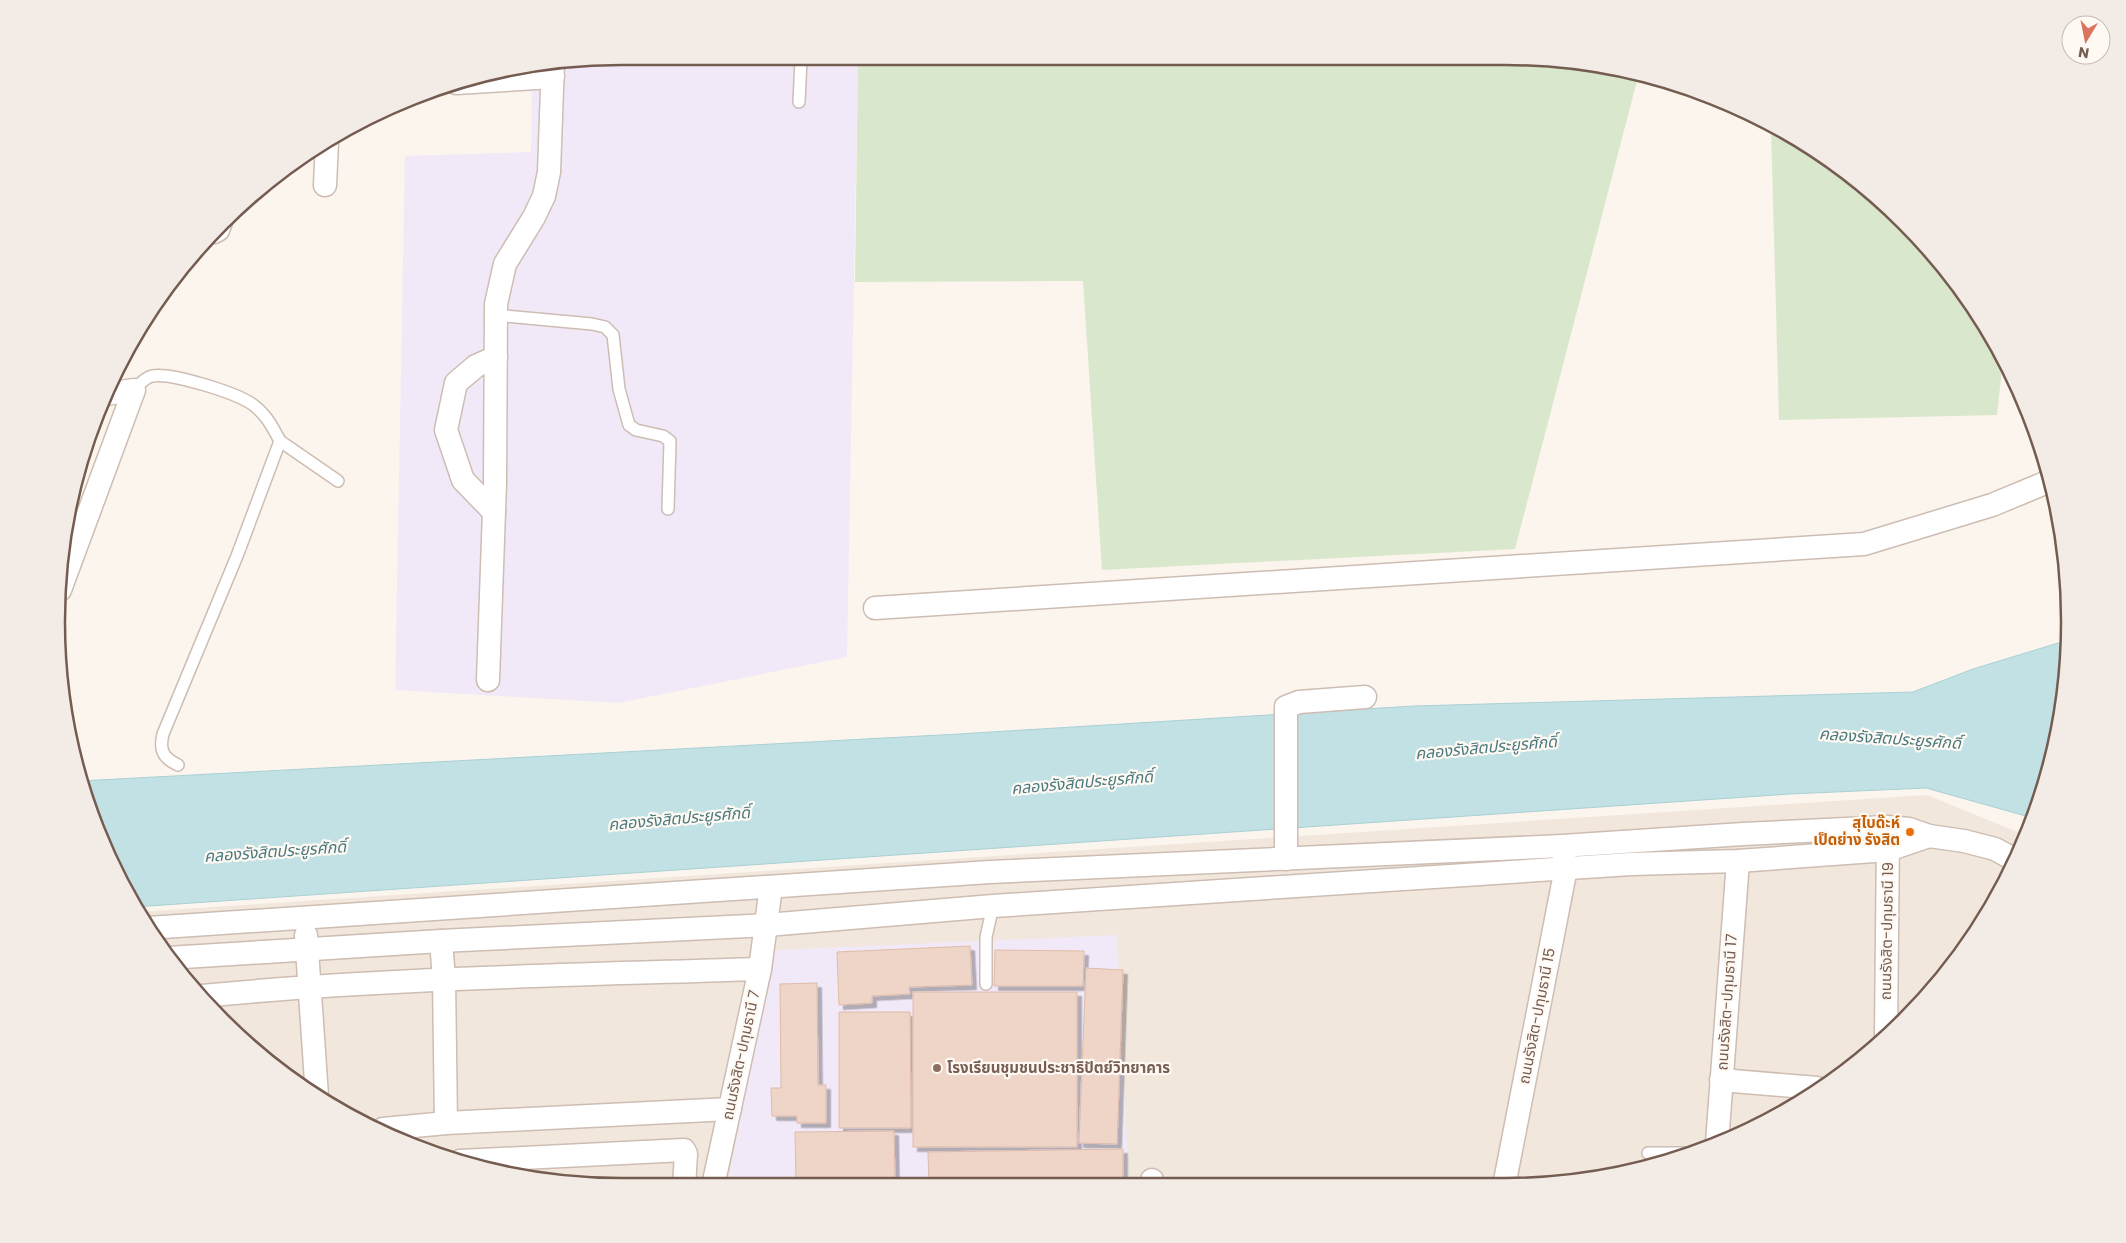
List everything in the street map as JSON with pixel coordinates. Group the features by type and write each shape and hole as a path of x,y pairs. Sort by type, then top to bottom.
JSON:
{"street":[{"path":"488,680 494,512 495,315 499,283 505,264 534,217 544,196 549,172 553,70"},
{"path":"325,185 327,150"},
{"path":"494,512 463,480 446,430 456,383 476,366 496,357"},
{"path":"68,569 134,390 114,393"},
{"path":"875,608 1864,544 1992,505 2043,484"},
{"path":"1287,849 1286,707 1292,703 1365,697"},
{"path":"157,927 990,872 1287,849 1562,846 1743,834 1888,828 1909,829 1929,836 1964,841 1995,849 2009,857"},
{"name":"ถนนรังสิต-ปทุมธานี 19","path":"1886,1026 1888,828"},
{"path":"178,957 767,924 993,906 1566,868 1738,861 1888,850 1929,836"},
{"name":"ถนนรังสิต-ปทุมธานี 15","path":"1506,1178 1566,868 1562,846"},
{"name":"ถนนรังสิต-ปทุมธานี 17","path":"1717,1136 1738,861"},
{"name":"ถนนรังสิต-ปทุมธานี 7","path":"715,1178 760,968 771,887"},
{"path":"304,917 308,950 316,1087"},
{"path":"441,942 444,979 446,1123"},
{"path":"210,995 310,986 444,979 760,968"},
{"path":"1721,1080 1809,1087"},
{"path":"391,1128 446,1123 730,1109"},
{"path":"503,1164 684,1150 686,1154 684,1178"}],"lane":[{"path":"799,102 801,65"},
{"path":"495,315 592,324 605,327 612,335 619,389 629,425 636,430 663,436 670,441 668,508"},
{"path":"134,390 144,380 152,376 188,379 250,403 268,419 280,440 338,481"},
{"path":"178,765 168,761 163,755 161,744 163,734 237,556 280,440"},
{"path":"986,984 986,937 993,906"},
{"path":"1648,1153 1668,1153"}],"shaded area":[{"path":"622,65 858,65 847,657 618,703 395,690 405,156 531,152 532,73 585,66"},
{"path":"1927,795 2019,833 2004,868 1986,900 1946,960 1898,1015 1843,1063 1814,1084 1751,1121 1683,1148 1649,1159 1613,1167 1541,1177 622,1178 585,1177 513,1167 477,1159 409,1136 375,1121 312,1084 255,1040 228,1015 180,960 147,911"},
{"name":"โรงเรียนชุมชนประชาธิปัตย์วิทยาคาร","path":"1117,935 1129,1178 729,1178 775,950"}],"green space":[{"path":"858,65 1504,65 1541,66 1577,70 1637,81 1515,549 1102,570 1083,281 855,282"},
{"path":"1771,133 1814,159 1843,180 1898,228 1946,283 1967,312 2002,371 1997,415 1779,420"}],"water":[{"name":"คลองรังสิตประยูรศักดิ์","path":"2060,642 2056,694 2050,730 2042,766 2025,816 1926,788 1790,794 144,906 122,868 107,834 89,781 959,734 1414,706 1913,692 1973,669"}],"building":[{"path":"970,946 972,985 909,987 910,994 872,996 872,1003 839,1005 837,952"},
{"path":"995,950 1084,951 1083,986 994,986"},
{"path":"1086,968 1123,970 1117,1144 1079,1143"},
{"path":"817,983 818,1085 826,1085 826,1123 797,1123 797,1116 772,1116 771,1088 781,1088 780,984"},
{"path":"913,992 1077,992 1077,1147 913,1147"},
{"path":"839,1012 910,1012 911,1128 839,1128"},
{"path":"894,1131 895,1178 796,1178 795,1132"},
{"path":"1123,1149 1123,1178 929,1178 928,1152"}],"place":[{"name":"สุไบด๊ะห์ เป็ดย่าง รังสิต","path":"1910,832"},
{"name":"โรงเรียนชุมชนประชาธิปัตย์วิทยาคาร","path":"937,1068"}]}
